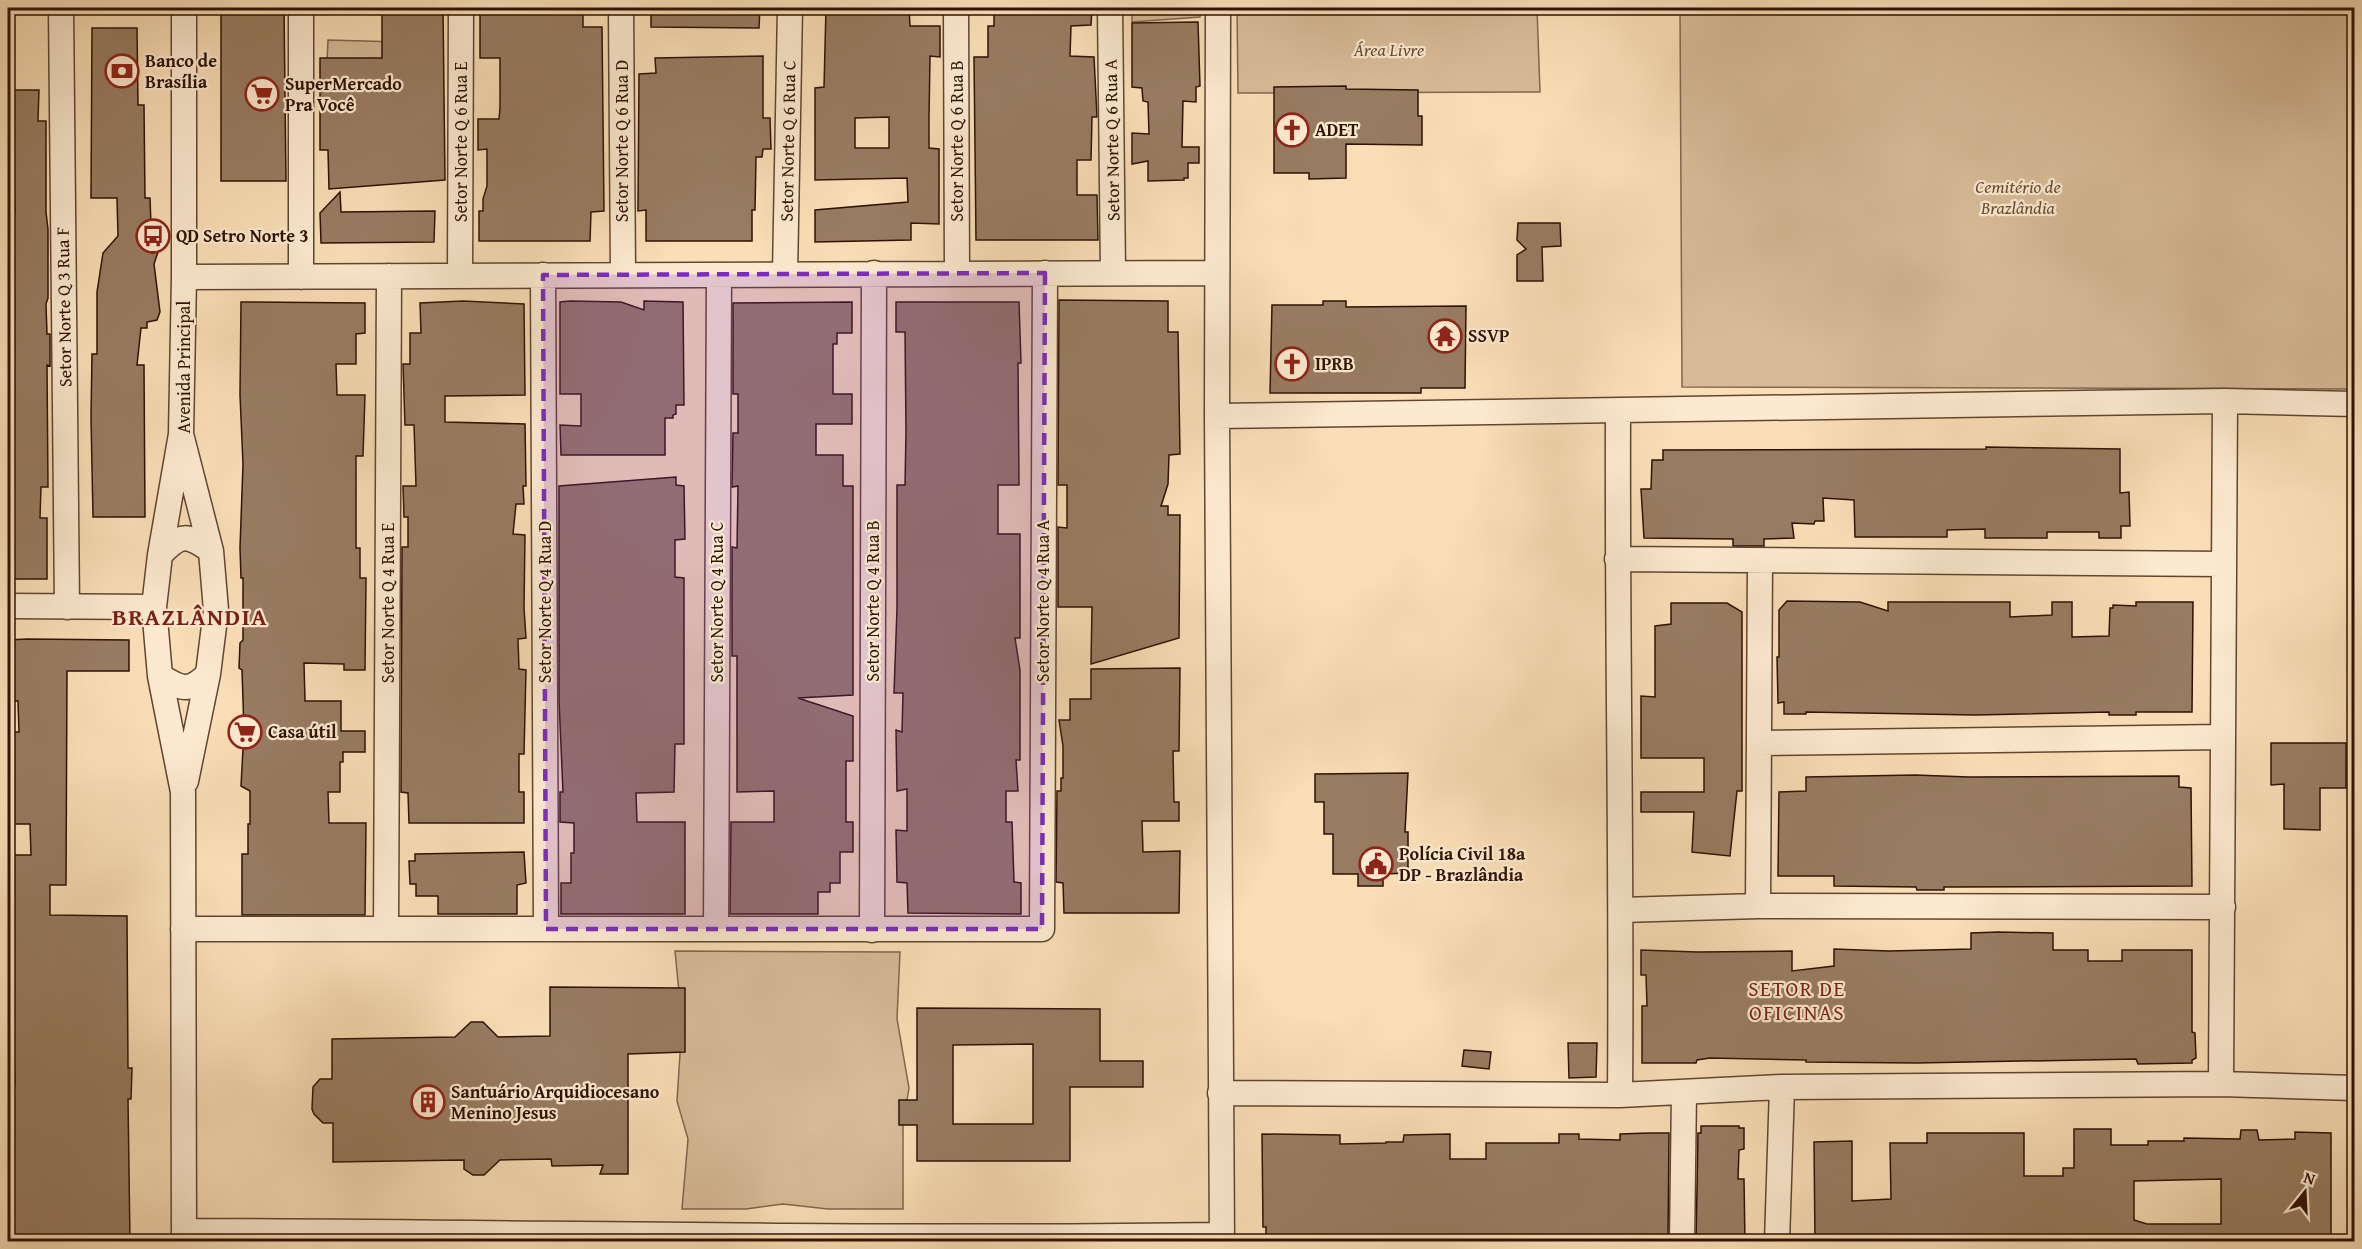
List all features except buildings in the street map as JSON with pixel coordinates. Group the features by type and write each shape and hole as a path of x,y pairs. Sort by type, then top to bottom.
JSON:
{"street":[{"name":"Setor Norte Q 3 Rua F","path":"61,8 67,607"},
{"name":"Avenida Principal","path":"183,792 208,674 216,610 211,552 182,434 184,8"},
{"path":"301,8 301,277"},
{"name":"Setor Norte Q 6 Rua E","path":"460,276 461,8"},
{"name":"Setor Norte Q 6 Rua D","path":"621,8 622,275"},
{"name":"Setor Norte Q 6 Rua C","path":"785,274 790,8"},
{"name":"Setor Norte Q 6 Rua B","path":"956,8 957,274"},
{"name":"Setor Norte Q 6 Rua A","path":"1110,8 1113,273"},
{"path":"182,434 160,555 154,607 160,676 183,792 184,1236 1041,1240 1222,1238 1217,416 1218,8"},
{"name":"Setor Norte Q 4 Rua B","path":"872,930 874,273"},
{"name":"Setor Norte Q 4 Rua A","path":"872,930 1042,929 1045,273"},
{"path":"184,277 1217,273"},
{"name":"Setor Norte Q 4 Rua D","path":"543,275 546,929"},
{"name":"Setor Norte Q 4 Rua C","path":"716,929 719,275"},
{"name":"Setor Norte Q 4 Rua E","path":"386,929 389,276"},
{"path":"1217,416 1618,412 2225,401 2355,404"},
{"path":"2221,1084 2225,401"},
{"path":"1618,412 1617,560 1622,910 1620,1095"},
{"path":"160,555 174,541 184,539 195,540 211,552"},
{"path":"1617,560 2223,564"},
{"path":"1758,906 1760,561"},
{"path":"8,606 154,607"},
{"path":"160,676 177,686 186,688 196,686 208,674"},
{"path":"1760,742 2222,737"},
{"path":"1622,910 1758,906 2223,907"},
{"path":"183,929 872,930"},
{"path":"1220,1093 1620,1095 1782,1087 2221,1084 2355,1088"},
{"path":"1777,1242 1782,1087"},
{"path":"1682,1242 1684,1092"}],"highlighted area":[{"path":"1045,273 1042,929 546,929 543,275"}],"green space":[{"path":"1132,8 1199,8 1200,17 1132,22"},
{"name":"Área Livre","path":"1237,8 1537,8 1540,92 1238,93"},
{"name":"Cemitério de Brazlândia","path":"1680,8 2354,8 2354,389 1682,387"},
{"path":"328,40 437,43 436,63 327,61"},
{"path":"675,951 900,952 897,1019 909,1088 903,1124 903,1209 828,1209 783,1204 746,1209 682,1209 688,1139 677,1101 682,1023"}],"place":[{"name":"Banco de Brasília","path":"122,71"},
{"name":"SuperMercado Pra Você","path":"262,94"},
{"name":"ADET","path":"1292,130"},
{"name":"QD Setro Norte 3","path":"153,236"},
{"name":"SSVP","path":"1445,336"},
{"name":"IPRB","path":"1292,364"},
{"name":"Casa útil","path":"245,732"},
{"name":"Polícia Civil 18a DP - Brazlândia","path":"1376,864"},
{"name":"Santuário Arquidiocesano Menino Jesus","path":"428,1102"}],"district":[{"name":"BRAZLÂNDIA","path":"190,617"},
{"name":"SETOR DE OFICINAS","path":"1797,1001"}]}
